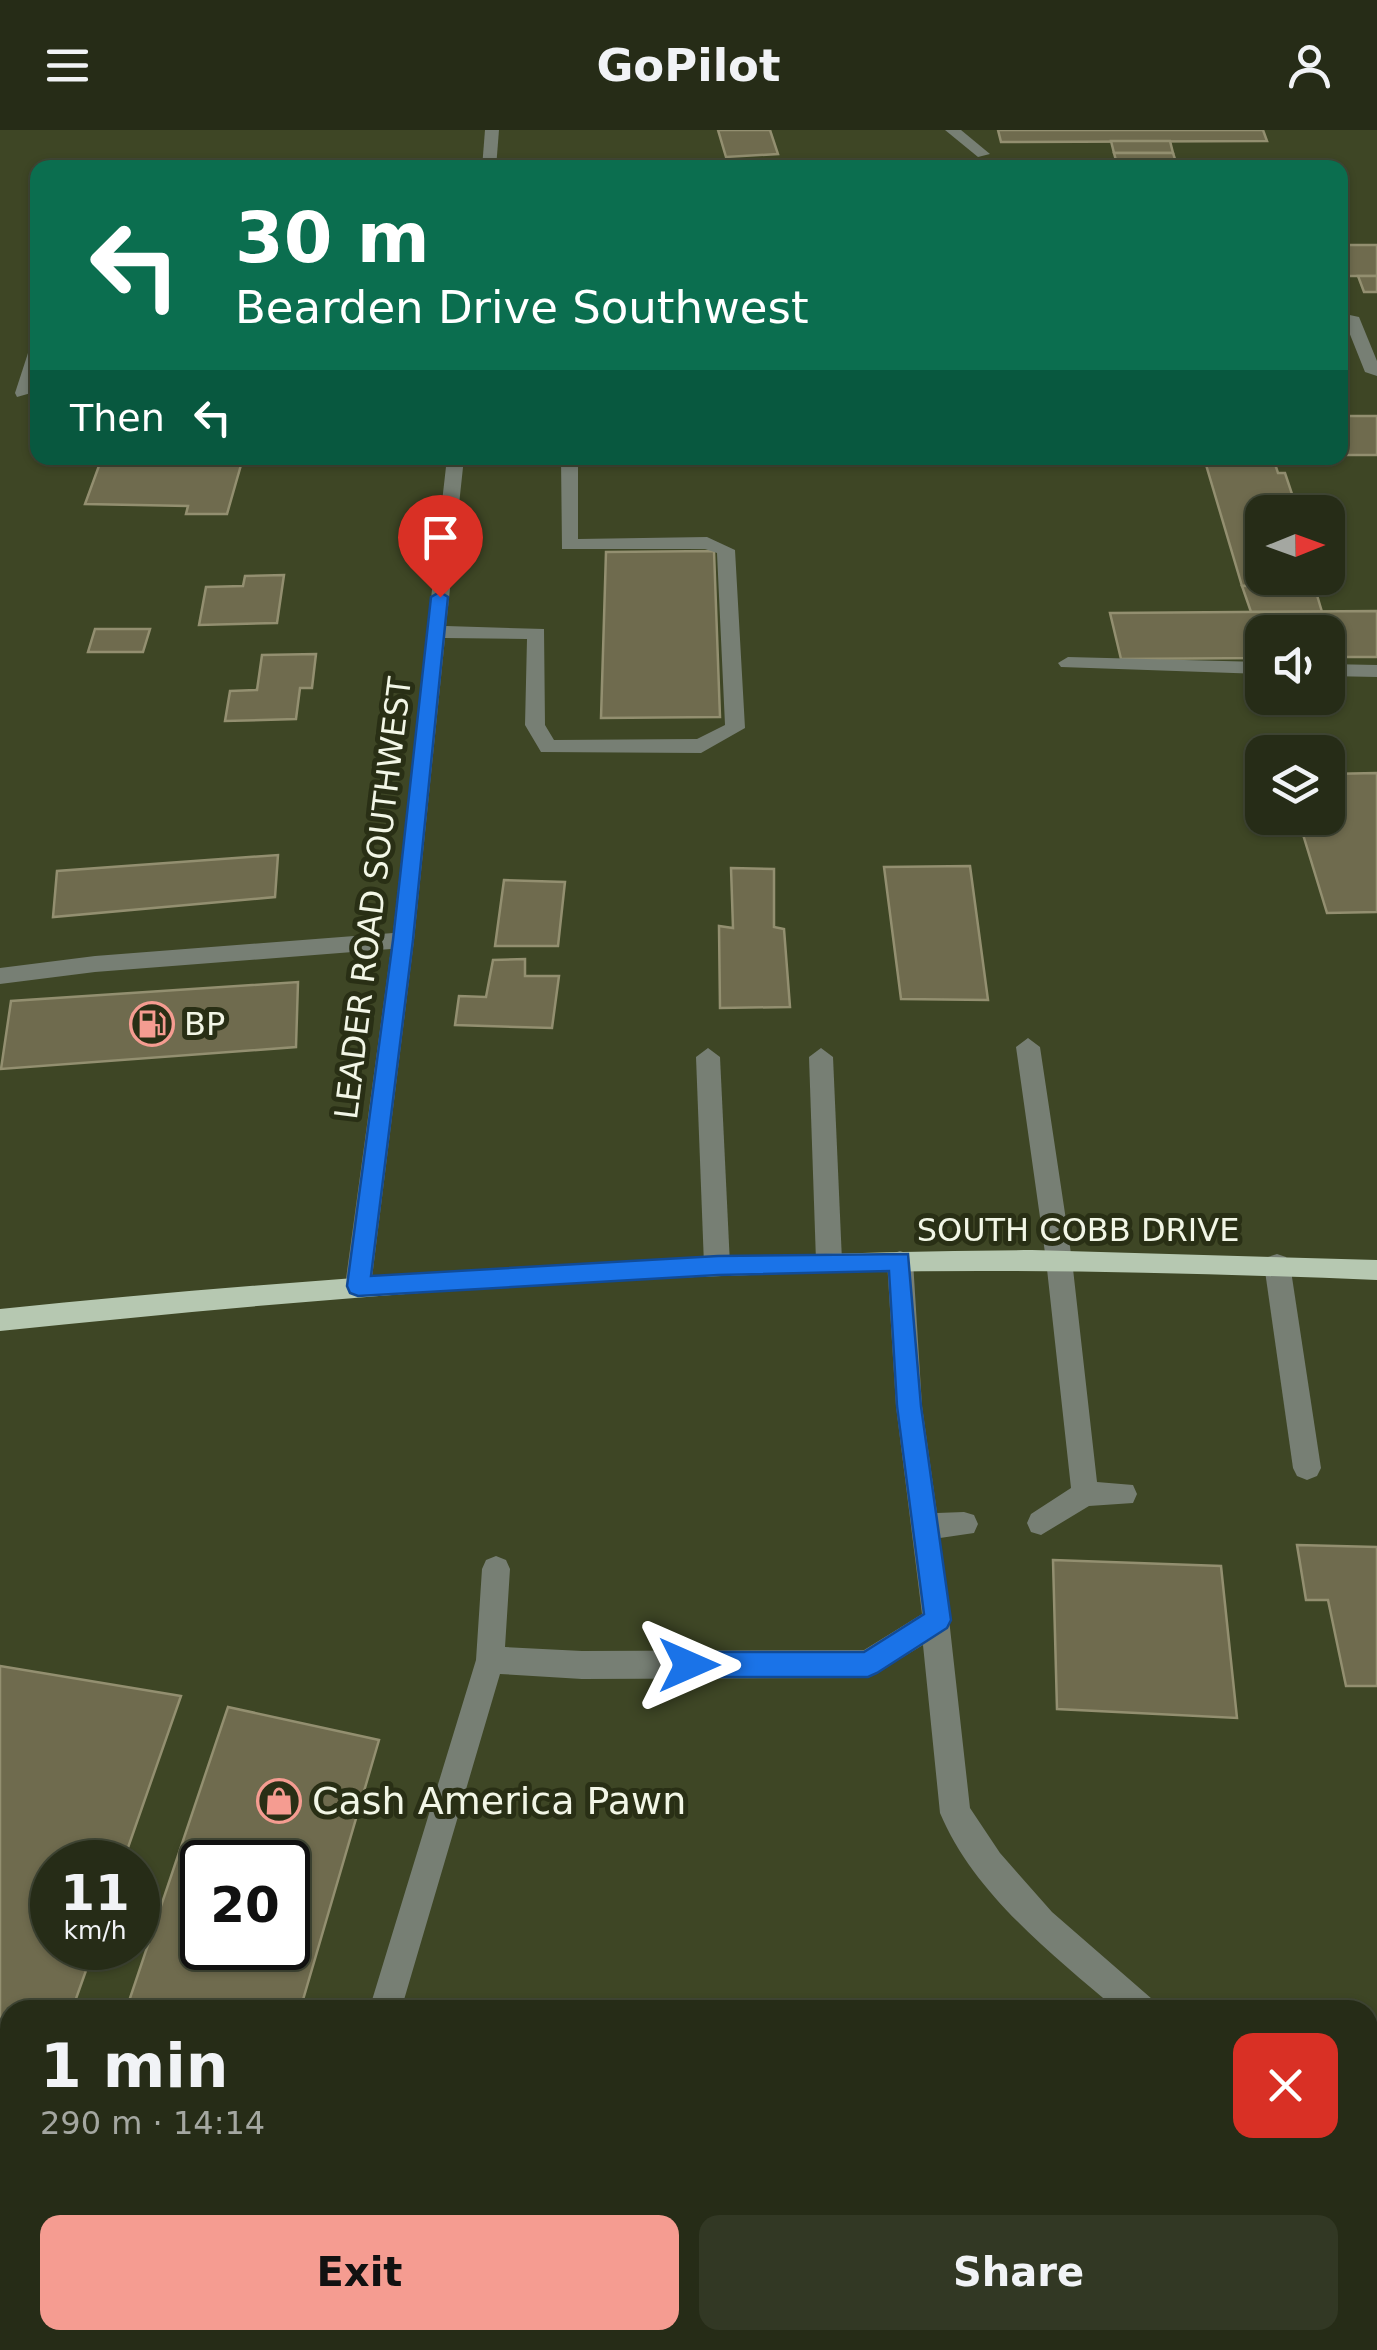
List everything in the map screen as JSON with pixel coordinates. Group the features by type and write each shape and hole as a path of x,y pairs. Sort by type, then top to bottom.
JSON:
{"main road":[{"name":"SOUTH COBB DRIVE","path":"0,1320 358,1286 718,1265 1059,1260 1377,1270"}],"street":[{"path":"489,160 492,130"},
{"path":"952,130 983,154"},
{"path":"1352,318 1373,372"},
{"path":"23,394 30,372"},
{"name":"LEADER ROAD SOUTHWEST","path":"358,1286 403,940 453,465"},
{"path":"436,632 538,633 535,725 548,747 701,746 735,728 726,550 708,543 569,545 568,465"},
{"path":"1068,663 1245,668"},
{"path":"1345,670 1377,671"},
{"path":"0,976 95,964 403,940"},
{"path":"1028,1047 1059,1260 1085,1494"},
{"path":"821,1057 829,1262"},
{"path":"708,1058 718,1265"},
{"path":"900,1261 909,1406 938,1620 937,1666 955,1813 989,1864 1041,1923 1130,2000"},
{"path":"1277,1264 1307,1468"},
{"path":"1042,1523 1085,1494 1123,1494"},
{"path":"925,1526 964,1524"},
{"path":"388,2000 490,1660 496,1569"},
{"path":"490,1660 582,1665 868,1664 938,1620"}],"shaded area":[{"path":"0,130 1377,130 1377,2000 0,2000"}],"building":[{"path":"718,130 770,130 778,154 726,157"},
{"path":"998,130 1263,130 1267,141 1001,142"},
{"path":"1111,141 1170,141 1173,153 1114,153"},
{"path":"1114,153 1173,153 1175,160 1116,160"},
{"path":"1348,245 1377,245 1377,276 1348,276"},
{"path":"1358,276 1377,276 1377,292 1364,292"},
{"path":"1348,416 1377,416 1377,455 1348,455"},
{"path":"99,465 241,465 227,514 186,514 188,506 85,504"},
{"path":"1206,465 1275,465 1278,473 1285,473 1292,495 1245,495 1245,586"},
{"path":"714,551 720,717 601,718 606,552"},
{"path":"284,575 277,623 199,625 206,587 243,586 245,576"},
{"path":"1245,595 1317,595 1322,612 1251,612"},
{"path":"1377,611 1377,657 1345,657 1345,615 1245,615 1245,658 1121,659 1110,613"},
{"path":"95,629 150,629 143,652 88,652"},
{"path":"316,654 312,688 300,688 296,719 225,721 230,691 257,690 262,655"},
{"path":"1377,773 1377,912 1327,913 1303,835 1345,835 1345,774"},
{"path":"278,855 275,897 53,917 57,871"},
{"path":"970,866 988,1000 901,999 884,867"},
{"path":"731,868 774,869 774,927 784,929 790,1007 720,1008 719,926 733,928"},
{"path":"504,880 565,882 558,946 495,946"},
{"path":"525,959 525,976 559,976 552,1028 455,1025 459,996 486,997 493,960"},
{"name":"BP","path":"298,982 296,1047 1,1069 11,1001"},
{"path":"1297,1545 1377,1547 1377,1686 1346,1686 1328,1600 1306,1600"},
{"path":"1053,1560 1221,1566 1237,1718 1057,1709"},
{"path":"0,1666 181,1696 131,1840 30,1840 30,1970 86,1970 76,2000 0,2000"},
{"name":"Cash America Pawn","path":"228,1707 379,1740 303,2000 129,2000 139,1970 160,1970 160,1909 180,1850 180,1970 310,1970 310,1840 183,1840"}],"place":[{"name":"BP","path":"152,1024"},
{"name":"Cash America Pawn","path":"279,1801"}],"route":[{"path":"440,597 403,940 358,1286 718,1265 900,1261 909,1406 938,1620 868,1664 689,1665"}]}
